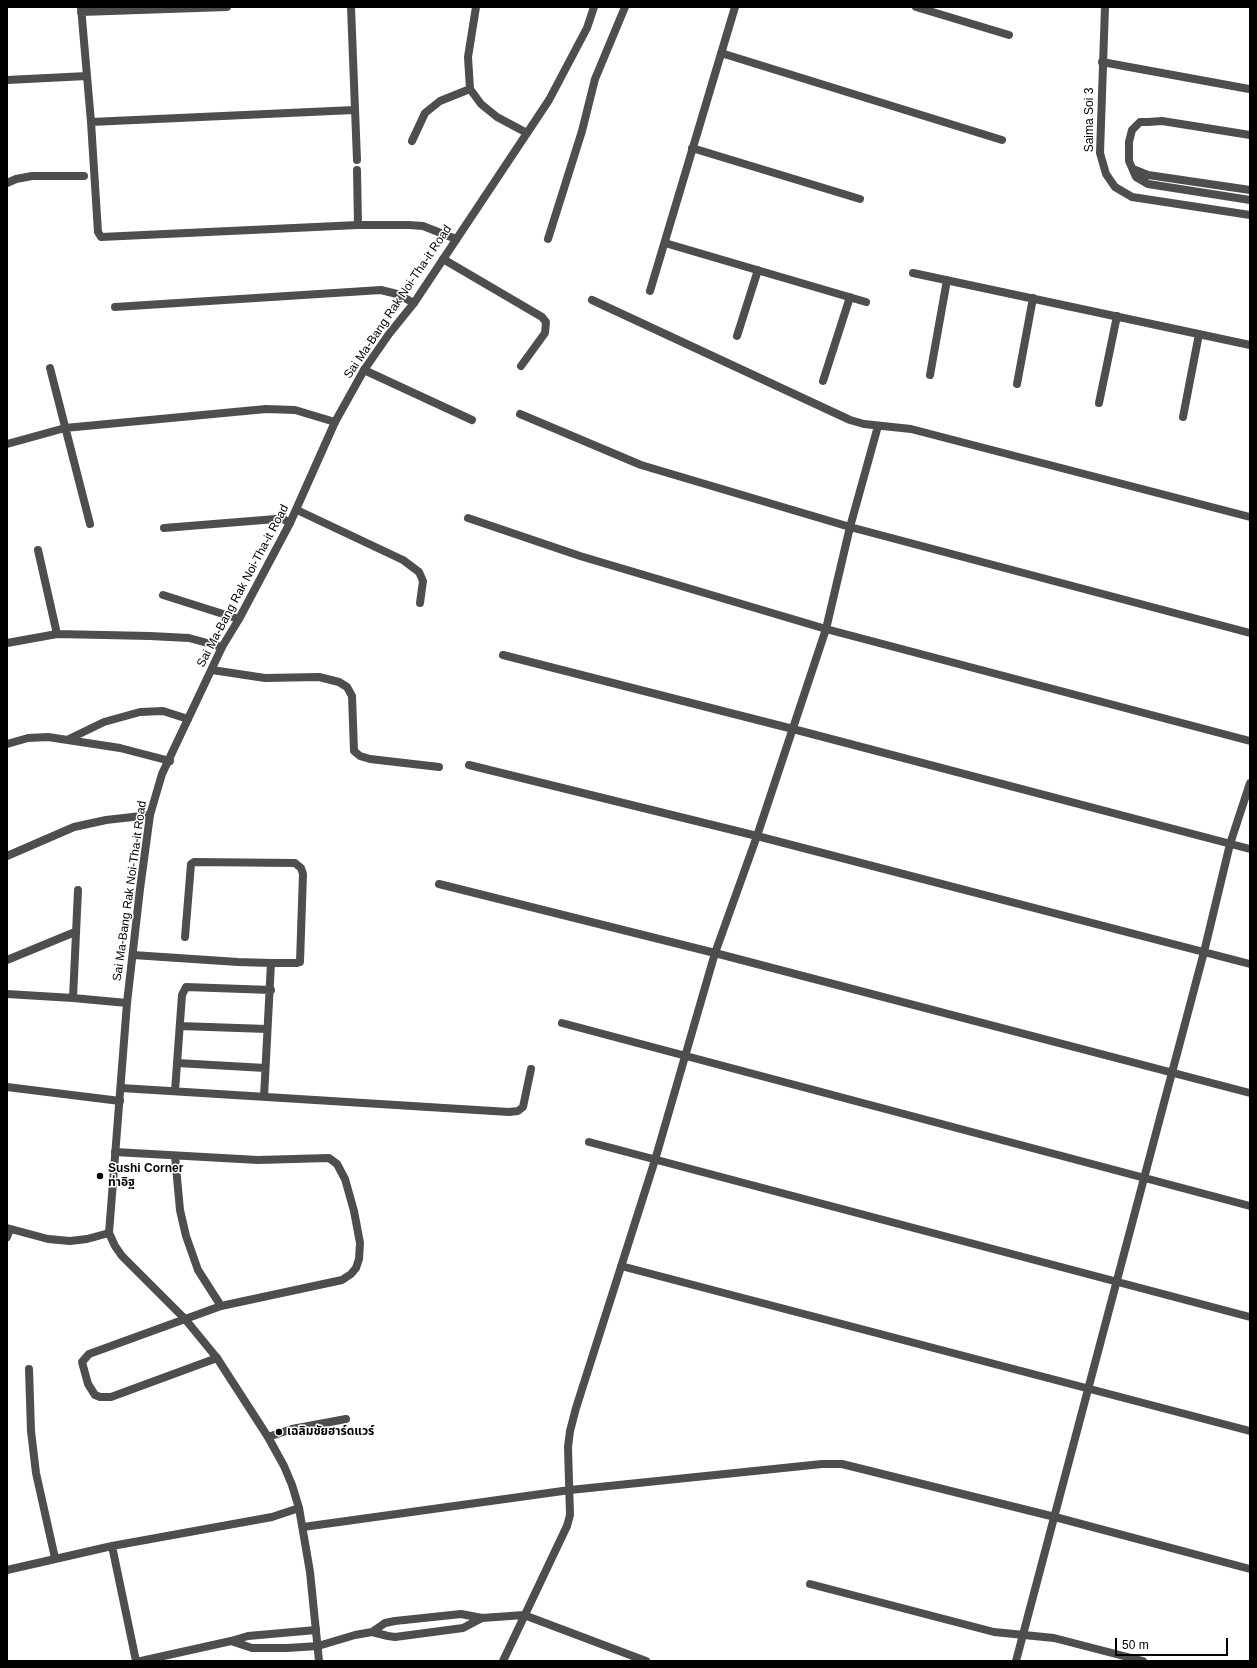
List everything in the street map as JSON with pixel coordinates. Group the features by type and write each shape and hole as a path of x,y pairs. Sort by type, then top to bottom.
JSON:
{"street":[{"path":"227,7 81,10 91,122 98,232 101,237 358,225 408,225 423,226 456,239"},
{"path":"350,7 357,160"},
{"path":"476,7 468,57 470,89 481,104 497,117 527,134"},
{"name":"Sai Ma-Bang Rak Noi-Tha-it Road","path":"109,1233 132,955 150,815 162,774 170,761 222,647 239,619 297,510 335,422 364,370 389,334 414,303 549,100 587,28 594,7"},
{"path":"548,239 580,138 596,79 625,7"},
{"path":"650,291 735,7"},
{"path":"916,7 1009,35"},
{"name":"Saima Soi 3","path":"1105,7 1100,153 1106,174 1115,186 1132,197 1250,215"},
{"path":"721,53 1002,140"},
{"path":"1102,62 1249,89"},
{"path":"7,80 87,76"},
{"path":"412,141 425,113 440,101 470,89"},
{"path":"91,122 354,110"},
{"path":"1250,135 1162,121 1140,122 1132,130 1128,142 1130,161 1136,177 1148,184 1250,200"},
{"path":"692,148 860,200"},
{"path":"1133,169 1148,175 1250,190"},
{"path":"357,170 358,225"},
{"path":"7,184 16,179 32,176 84,176"},
{"path":"665,243 866,302"},
{"path":"443,259 542,317 546,322 545,333 520,366"},
{"path":"737,336 758,270"},
{"path":"913,273 1250,345"},
{"path":"930,375 947,280"},
{"path":"116,307 381,290 397,294 414,303"},
{"path":"823,381 850,297"},
{"path":"1017,384 1033,298"},
{"path":"592,300 850,420 864,424 911,429 1250,517"},
{"path":"1099,403 1117,316"},
{"path":"1183,418 1199,334"},
{"path":"50,368 90,524"},
{"path":"364,370 472,420"},
{"path":"7,444 65,428 285,408 335,422"},
{"path":"520,414 641,465 850,527 1250,633"},
{"path":"502,1661 567,1526 570,1515 568,1447 572,1423 655,1160 715,953 757,836 826,628 850,527 878,426"},
{"path":"297,510 403,560 418,572 423,581 420,603"},
{"path":"468,518 580,556 826,628 1250,741"},
{"path":"164,528 276,519 283,519 290,523"},
{"path":"38,550 57,634"},
{"path":"163,595 239,619"},
{"path":"7,643 57,634 178,637 222,647"},
{"path":"504,655 1250,849"},
{"path":"212,670 265,678 319,677 339,682 347,687 352,696 354,751 360,756 370,759 439,767"},
{"path":"69,739 104,722 140,712 163,711 188,719"},
{"path":"7,744 28,738 48,737 69,739 120,748 170,761"},
{"path":"469,765 757,836 1250,964"},
{"path":"1016,1661 1055,1517 1087,1388 1117,1281 1204,952 1230,844 1250,783"},
{"path":"7,856 74,827 106,820 150,815"},
{"path":"132,955 238,962 300,962 303,874 301,868 295,863 194,862 191,864 185,937"},
{"path":"439,884 715,953 1250,1093"},
{"path":"73,998 78,890"},
{"path":"7,960 75,932"},
{"path":"264,1097 271,963"},
{"path":"175,1091 182,996 186,987 270,990"},
{"path":"7,994 127,1003"},
{"path":"562,1023 1250,1206"},
{"path":"180,1026 267,1029"},
{"path":"177,1063 265,1068"},
{"path":"121,1088 509,1112 518,1111 523,1107 531,1069"},
{"path":"7,1087 120,1101"},
{"path":"589,1142 1250,1317"},
{"path":"115,1152 258,1160 329,1158 337,1164 345,1179 354,1211 360,1243 359,1259 356,1268 351,1274 342,1280 221,1306 89,1354 82,1362 88,1384 95,1395 100,1397 111,1397 216,1358"},
{"path":"175,1156 180,1210 186,1236 198,1270 221,1306"},
{"path":"8,1231 48,1239 70,1241 87,1239 109,1233 122,1256 185,1319 216,1358 268,1438 284,1466 300,1508 310,1572 319,1661"},
{"path":"621,1266 1250,1431"},
{"path":"29,1370 31,1431 36,1473 55,1558"},
{"path":"268,1438 292,1429 346,1419"},
{"path":"303,1527 570,1490 822,1464 842,1464 1055,1517 1250,1569"},
{"path":"7,1570 112,1546 272,1517 300,1508"},
{"path":"112,1546 136,1661"},
{"path":"810,1584 994,1632 1054,1638 1143,1661"},
{"path":"372,1632 385,1623 395,1621 461,1614 482,1618 524,1615 646,1661"},
{"path":"231,1641 252,1648 318,1646 355,1634 372,1632 395,1636 463,1628 482,1618"},
{"path":"140,1661 248,1636 316,1630"}],"place":[{"name":"Sushi Corner ท่าอิฐ","path":"100,1176"},
{"name":"เฉลิมชัยฮาร์ดแวร์","path":"279,1432"}]}
